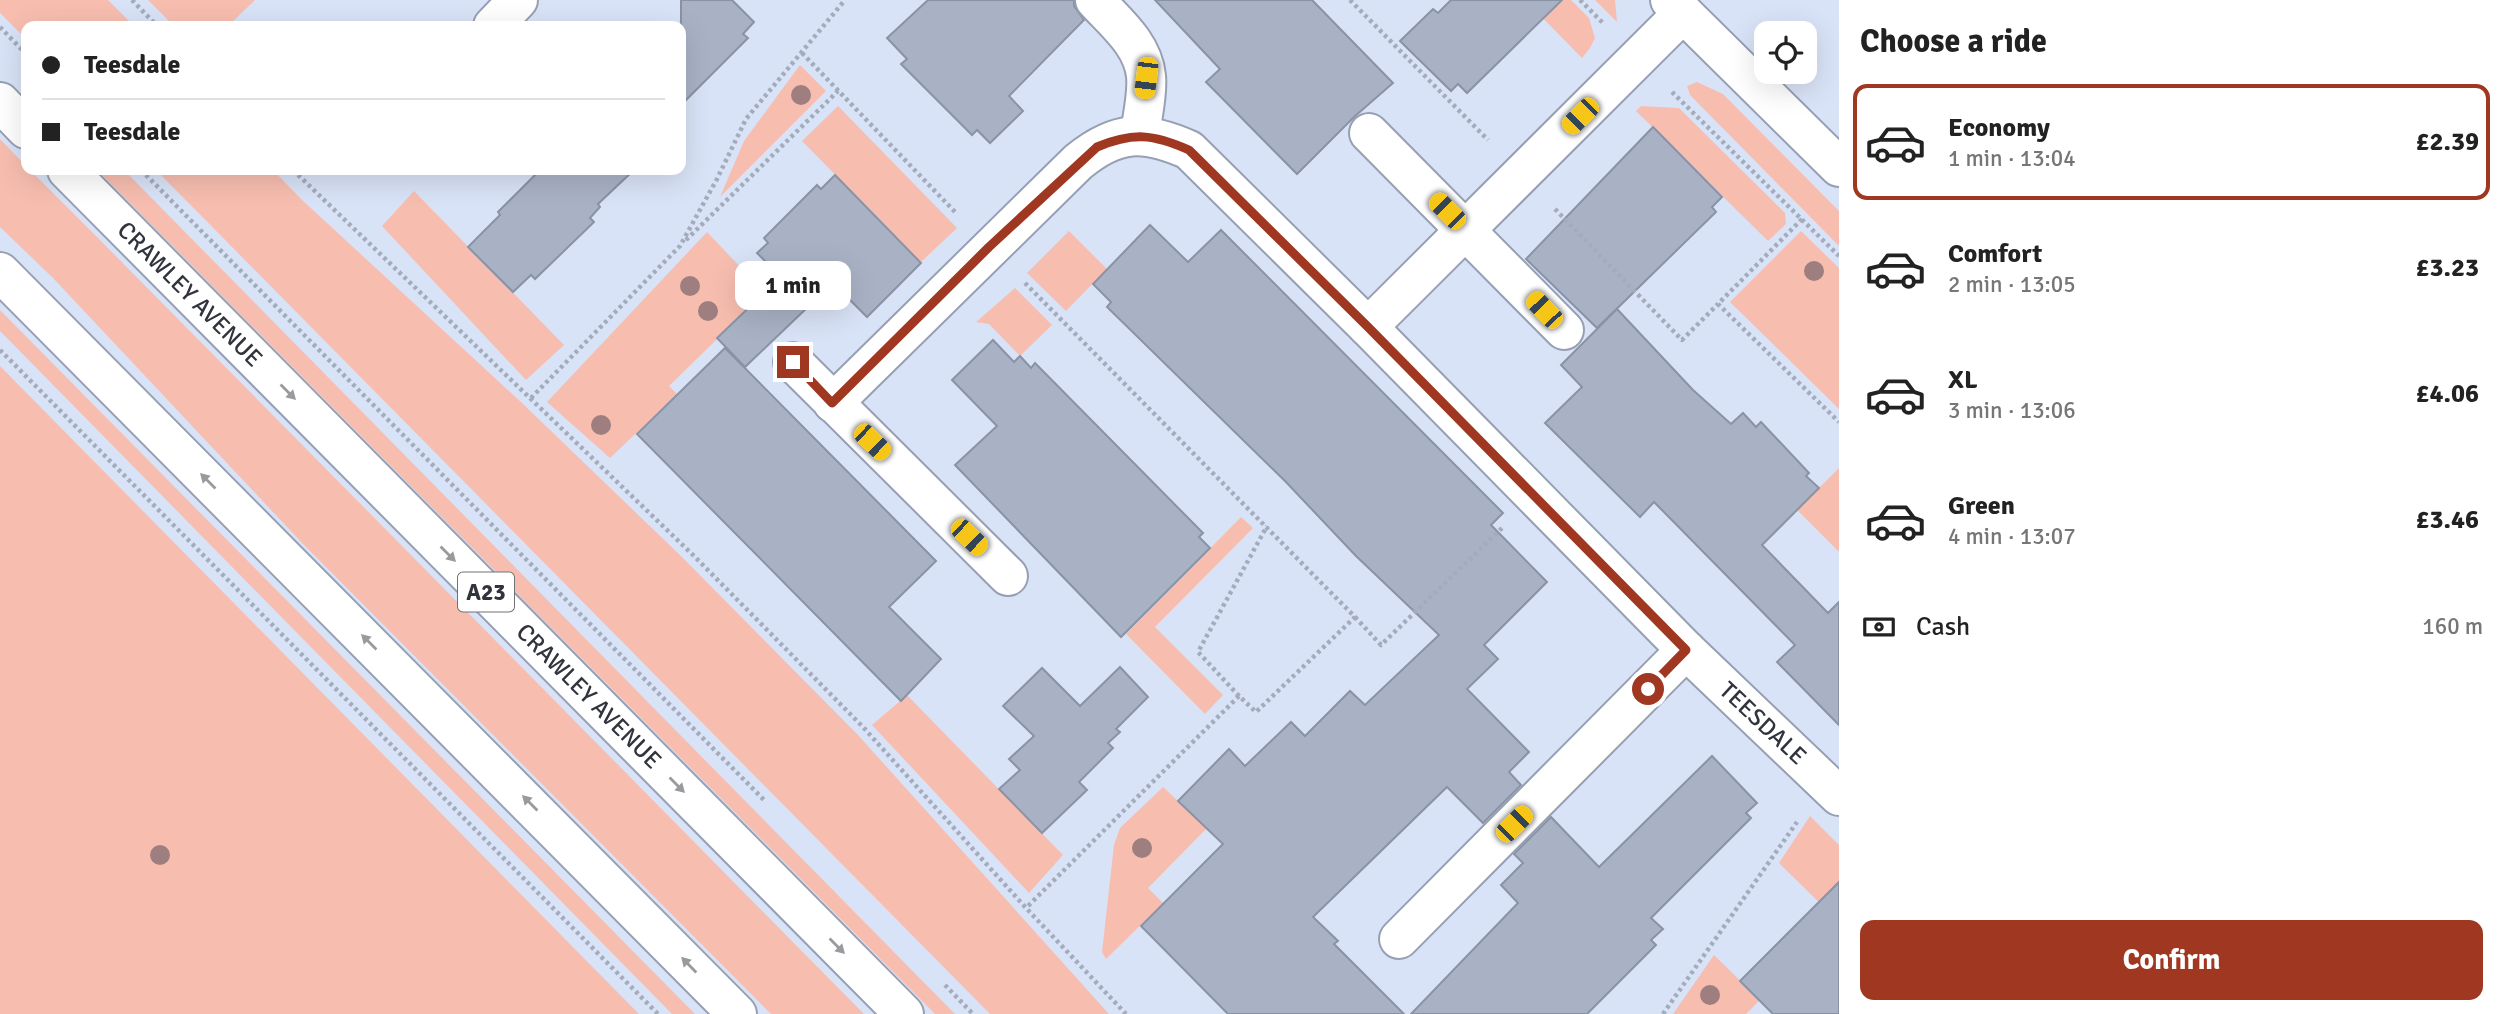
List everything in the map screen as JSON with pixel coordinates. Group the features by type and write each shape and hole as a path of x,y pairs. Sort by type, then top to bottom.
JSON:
{"street":[{"path":"498,21 518,0"},
{"path":"1095,0 1131,40 1142,57 1146,78 1140,135"},
{"path":"1368,327 1639,59 1677,7 1839,167"},
{"path":"0,102 21,124"},
{"path":"1369,133 1564,330"},
{"name":"TEESDALE","path":"832,403 989,247 1097,147 1118,138 1140,135 1166,140 1189,150 1368,327 1686,650 1832,789"},
{"name":"CRAWLEY AVENUE","path":"72,175 904,1014"},
{"path":"0,272 737,1014"},
{"path":"793,362 1008,576"},
{"path":"1399,939 1686,650"}],"path":[{"path":"132,0 152,21"},
{"path":"680,246 746,120 845,0"},
{"path":"1580,0 1839,256"},
{"path":"0,27 21,49"},
{"path":"802,53 1381,645 1534,498"},
{"path":"531,398 680,246 838,91"},
{"path":"146,175 773,809"},
{"path":"298,175 693,555 863,727 1026,908 1126,1014"},
{"path":"1802,219 1718,304 1839,422"},
{"path":"0,350 658,1014"},
{"path":"1267,526 1198,652 1239,696 1256,712 1355,617"},
{"path":"1026,908 1239,696"},
{"path":"1663,1014 1832,789"},
{"path":"944,985 973,1014"}],"shaded area":[{"path":"0,0 108,0 129,21 21,21 21,34 0,13"},
{"path":"148,0 255,0 233,21 169,21"},
{"path":"1525,0 1571,0 1589,18 1595,38 1582,58"},
{"path":"1595,0 1615,0 1617,22"},
{"path":"800,65 826,91 720,197 744,141"},
{"path":"1697,82 1723,94 1839,211 1839,246 1690,95 1687,86"},
{"path":"838,106 957,228 921,262 802,141"},
{"path":"1641,106 1679,108 1785,213 1786,224 1768,241 1636,111"},
{"path":"0,139 21,161 21,175 35,175 864,1014 771,1014 303,544 53,278 0,227"},
{"path":"102,175 129,175 955,1014 935,1014"},
{"path":"161,175 278,175 683,558 858,735 1109,1014 990,1014"},
{"path":"414,191 564,345 526,380 382,226"},
{"path":"1069,231 1107,269 1066,311 1027,273"},
{"path":"1801,231 1839,268 1839,409 1730,302"},
{"path":"707,232 763,291 669,386 677,394 610,458 547,402"},
{"path":"1015,288 1052,325 1020,356 989,324 976,322"},
{"path":"0,310 695,1014 672,1014 0,331"},
{"path":"0,366 639,1014 0,1014"},
{"path":"1839,468 1839,552 1797,510"},
{"path":"1241,517 1253,528 1155,627 1223,695 1205,714 1126,634"},
{"path":"907,695 1063,855 1029,893 872,725"},
{"path":"1163,787 1207,828 1148,888 1163,903 1106,959 1102,952 1114,845 1120,828"},
{"path":"1810,816 1839,845 1839,922 1779,863"},
{"path":"1714,955 1760,1000 1746,1014 1673,1014"}],"building":[{"path":"681,0 732,0 754,22 743,34 748,38 686,100 686,21 681,21"},
{"path":"928,0 1074,0 1074,6 1084,20 1009,96 1023,111 990,143 977,130 972,135 901,64 907,59 887,38"},
{"path":"1155,0 1312,0 1393,83 1354,117 1297,174 1206,82 1220,69"},
{"path":"1451,0 1562,0 1467,93 1458,84 1451,91 1400,41 1433,9 1438,13"},
{"path":"1653,127 1722,197 1712,207 1716,212 1597,328 1526,259"},
{"path":"535,175 629,175 598,204 600,207 590,218 594,222 535,279 531,275 513,292 468,247 500,215 498,212"},
{"path":"835,175 921,263 867,317 833,283 745,367 717,338 781,277 757,253 768,243 764,238 817,185 821,189"},
{"path":"1150,225 1188,262 1221,230 1503,513 1491,525 1547,582 1484,645 1498,659 1467,689 1529,752 1509,772 1521,785 1483,823 1447,787 1313,917 1338,941 1334,944 1404,1014 1228,1014 1141,926 1223,844 1178,801 1229,749 1245,766 1291,722 1305,736 1350,691 1365,705 1439,635 1356,556 1285,481 1107,307 1111,302 1093,284"},
{"path":"1617,309 1693,390 1731,424 1743,413 1756,427 1761,422 1809,473 1806,476 1819,488 1762,545 1828,613 1839,602 1839,725 1777,662 1795,645 1654,502 1640,517 1545,423 1582,387 1561,365"},
{"path":"993,340 1014,362 1020,356 1031,368 1035,363 1203,533 1199,537 1210,548 1121,637 955,465 997,426 952,380"},
{"path":"725,348 936,561 889,607 941,659 901,701 637,434"},
{"path":"1120,667 1148,697 1116,729 1120,732 1108,743 1113,748 1079,782 1087,790 1042,833 999,789 1020,770 1009,759 1034,736 1003,706 1042,668 1080,706"},
{"path":"1712,756 1757,803 1746,813 1751,818 1651,918 1663,929 1651,940 1656,945 1587,1014 1411,1014 1518,903 1501,885 1523,863 1514,854 1551,817 1599,867"},
{"path":"1839,882 1839,1014 1773,1014 1740,981"}],"route":[{"path":"793,362 832,403 989,247 1097,147 1118,138 1140,135 1166,140 1189,150 1368,327 1686,650 1648,689"}]}
